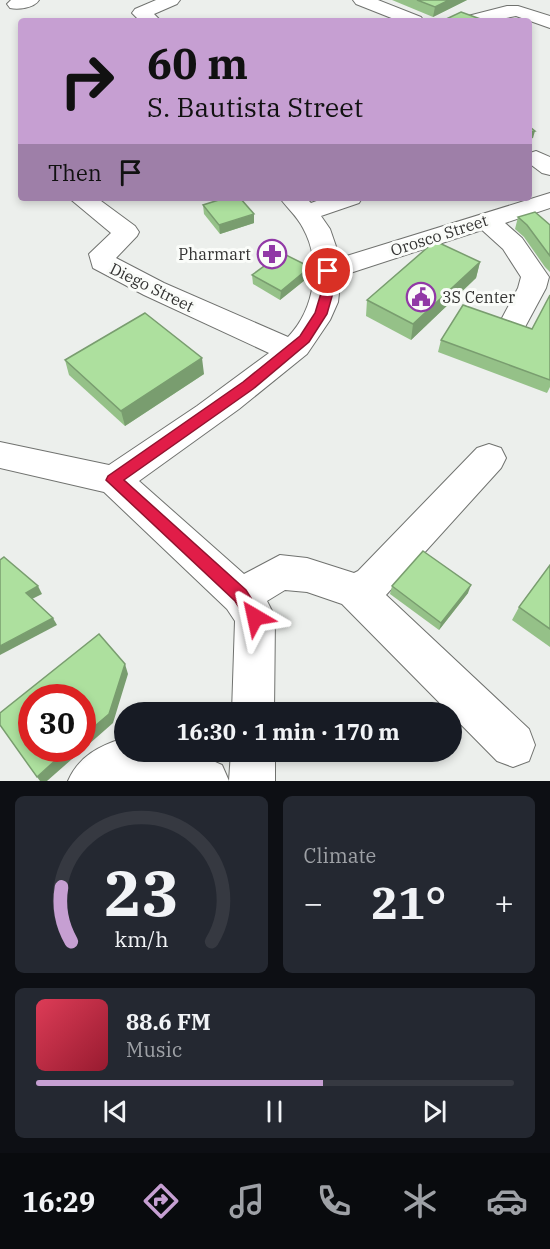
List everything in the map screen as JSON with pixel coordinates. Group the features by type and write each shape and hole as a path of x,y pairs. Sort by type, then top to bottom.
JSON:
{"street":[{"path":"148,18 141,13 171,0"},
{"path":"362,0 407,18"},
{"path":"450,17 486,0"},
{"path":"482,18 518,11 550,22"},
{"name":"Diego Street","path":"84,201 126,232 102,254 103,262 154,289 291,351"},
{"path":"114,480 229,399 304,339 321,314 327,293 328,271 320,232 300,205 329,201"},
{"name":"Orosco Street","path":"328,271 537,203"},
{"path":"486,220 513,244 535,277 532,288 515,320"},
{"path":"0,455 114,480 240,596 255,617 253,702"},
{"path":"355,591 372,583 489,458"},
{"path":"240,596 280,572 307,575 355,591 513,745"},
{"path":"91,781 119,760 136,756 156,758 206,781"},
{"path":"252,781 253,762"}],"building":[{"path":"417,0 449,0 435,7"},
{"path":"461,12 478,18 448,18"},
{"path":"216,201 243,201 254,214 219,225 203,205"},
{"path":"535,212 550,225 550,256 527,225 518,217"},
{"name":"3S Center","path":"435,241 480,262 413,324 367,300"},
{"path":"282,253 310,267 281,291 252,275"},
{"path":"550,295 550,380 441,340 463,305 532,329"},
{"path":"145,313 202,358 121,411 65,360"},
{"path":"423,551 471,585 441,623 392,586"},
{"path":"4,557 38,586 26,593 53,618 0,646 0,560"},
{"path":"550,565 550,629 519,607"},
{"path":"99,634 125,664 109,714 96,725 96,684 36,684"},
{"path":"18,699 18,750 0,725 0,713"},
{"path":"26,762 54,762 37,777"}],"place":[{"name":"Pharmart","path":"272,254"},
{"name":"3S Center","path":"421,297"}],"route":[{"path":"255,617 240,596 114,480 248,385 304,339 321,314 327,293 328,271"}]}
